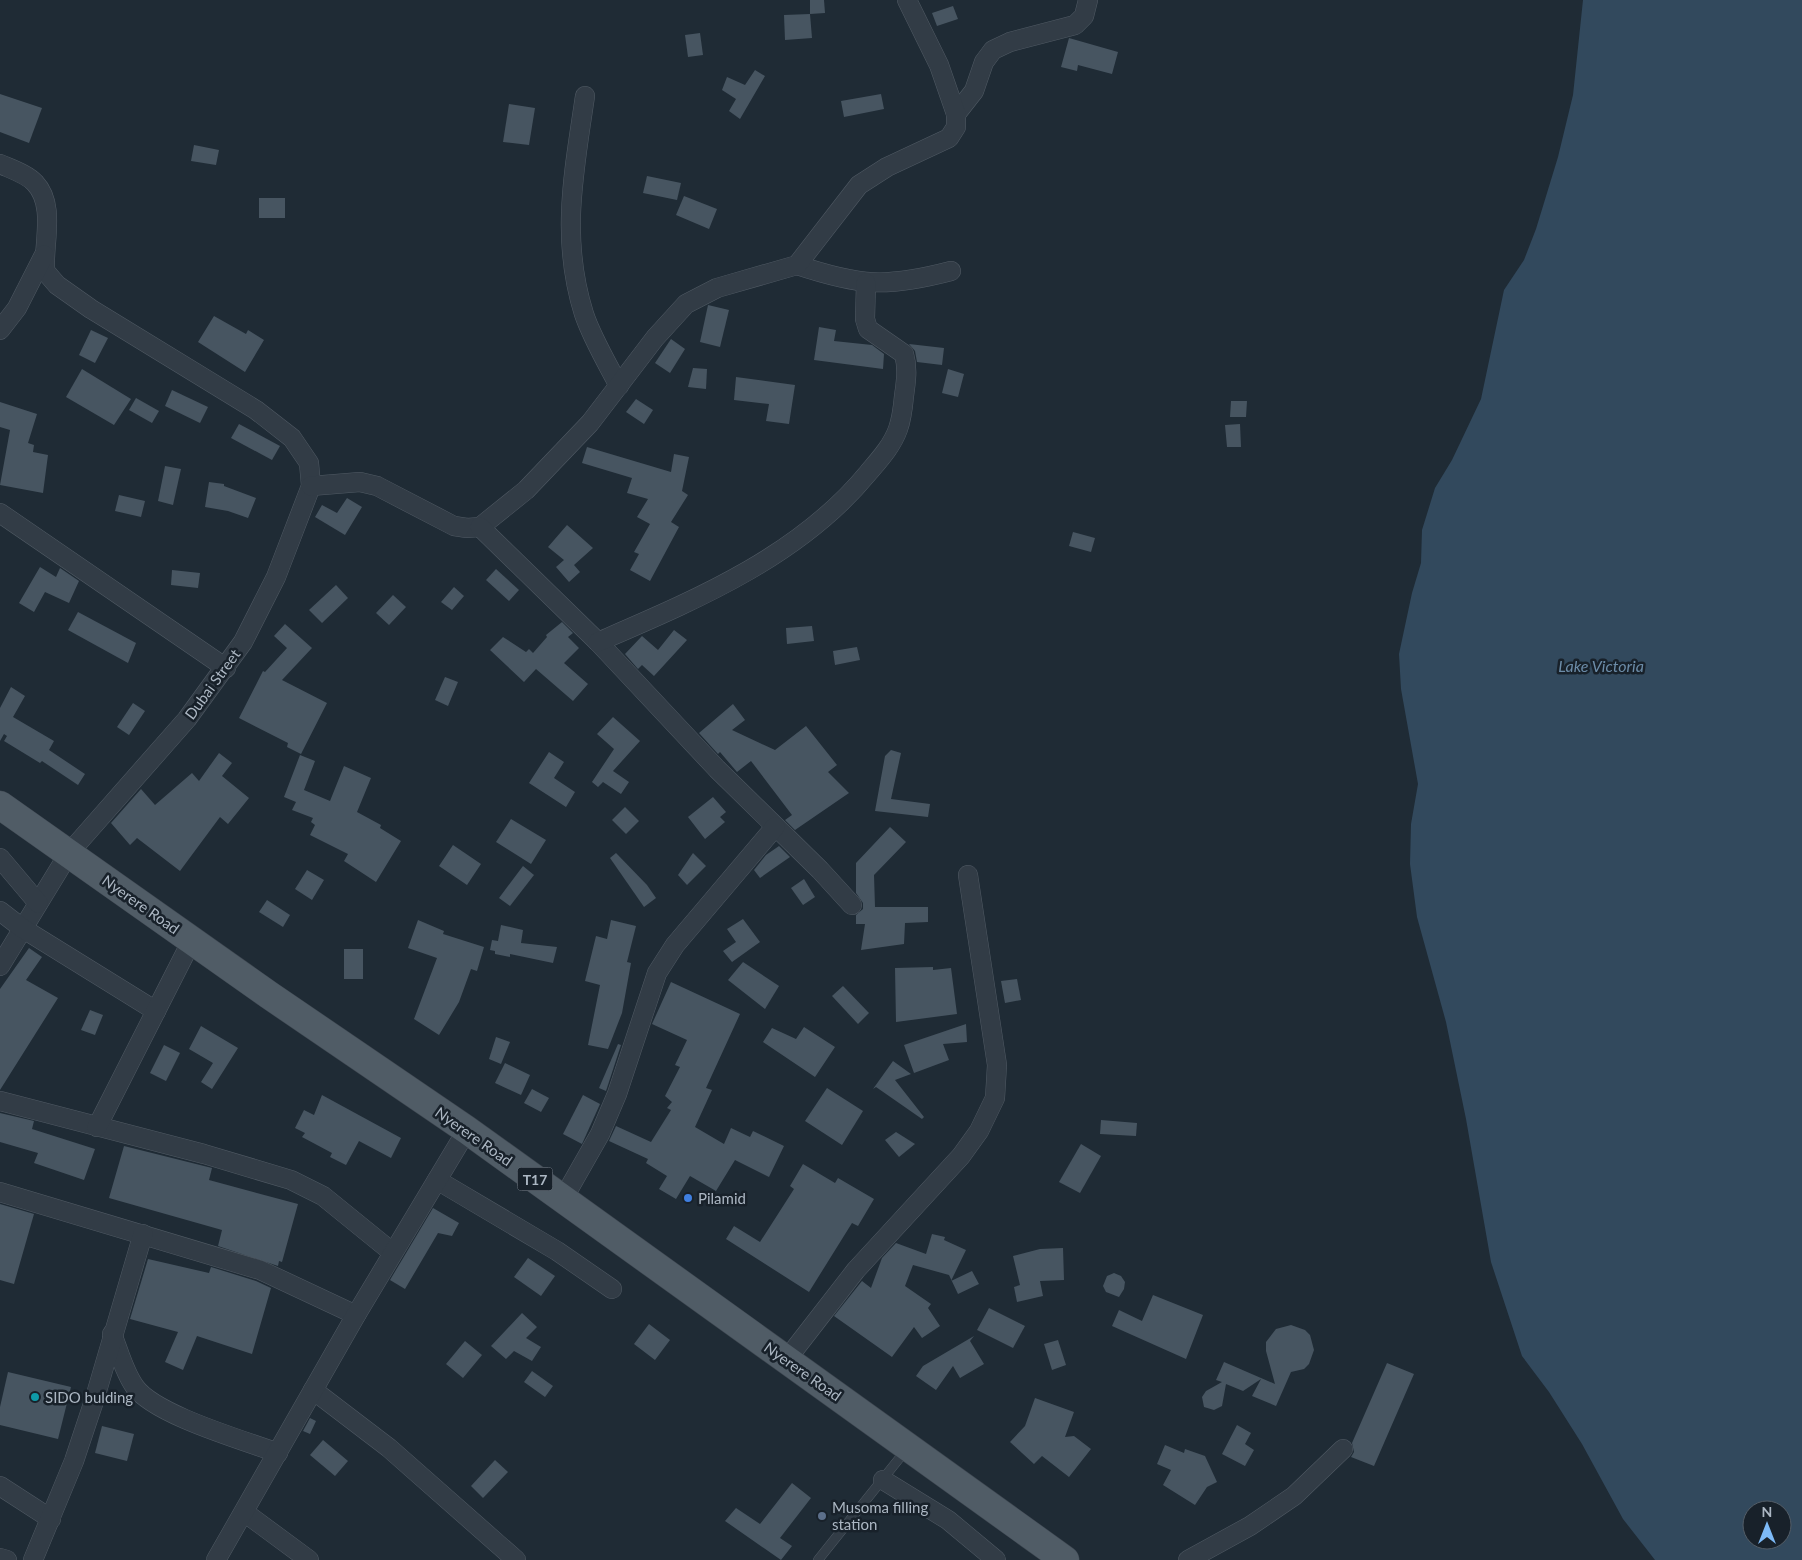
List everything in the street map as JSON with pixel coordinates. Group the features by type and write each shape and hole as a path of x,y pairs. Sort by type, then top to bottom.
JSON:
{"main road":[{"name":"Nyerere Road","path":"0,805 467,1130 1065,1560"}],"street":[{"path":"797,265 859,185 887,167 950,138 956,127 956,114 939,65 907,0"},
{"path":"956,114 971,96 984,62 992,50 1018,40 1075,25 1084,16 1088,0"},
{"path":"585,96 570,209 570,257 584,315 619,386"},
{"path":"0,164 34,182 44,196 47,214 44,255 45,271 57,285 91,309 256,410 292,438 309,463 311,486 360,482 377,486 454,526 467,528 480,527 526,490 559,458 619,386 655,338 686,304 717,288 797,265 829,276 866,283 892,284 951,271"},
{"path":"0,330 9,321 17,308 44,255"},
{"path":"598,642 695,599 799,538 834,511 884,454 897,431 903,411 907,363 904,354 868,329 865,319 866,283"},
{"name":"Dubai Street","path":"0,966 69,853 187,719 226,668 243,642 276,577 311,486"},
{"path":"0,513 226,668"},
{"path":"480,527 598,642 852,905"},
{"path":"563,1199 600,1134 617,1094 657,973 674,945 775,827"},
{"path":"0,858 38,903"},
{"path":"787,1359 856,1270 961,1156 979,1131 995,1098 996,1057 968,875"},
{"path":"0,911 22,928 156,1011"},
{"path":"97,1127 192,940"},
{"path":"0,1101 204,1154 291,1180 323,1196 392,1252"},
{"path":"216,1560 392,1252 467,1130"},
{"path":"437,1180 549,1246 612,1288"},
{"path":"0,1192 260,1270 356,1314"},
{"path":"33,1560 74,1462 143,1234"},
{"path":"112,1334 131,1380 147,1399 169,1411 278,1453"},
{"path":"313,1390 389,1448 516,1560"},
{"path":"1188,1560 1250,1526 1294,1496 1343,1449"},
{"path":"883,1480 948,1520 996,1560"},
{"path":"0,1486 51,1519"},
{"path":"244,1512 309,1560"},
{"path":"0,1558 7,1560"}],"lane":[{"path":"818,1560 909,1446"}],"water":[{"name":"Lake Victoria","path":"1583,0 1802,0 1802,1560 1655,1560 1623,1519 1582,1444 1549,1392 1522,1356 1491,1262 1466,1119 1446,1022 1417,917 1410,864 1411,824 1418,784 1401,689 1399,654 1412,593 1421,563 1422,530 1435,488 1452,460 1481,399 1504,290 1524,260 1536,229 1558,157 1573,95"}],"building":[{"path":"810,0 824,0 825,13 810,14"},
{"path":"953,6 958,19 937,26 932,13"},
{"path":"810,14 812,38 785,40 784,15"},
{"path":"700,33 703,55 688,57 685,35"},
{"path":"1069,38 1118,52 1112,74 1078,65 1077,71 1061,67"},
{"path":"755,70 765,76 740,119 729,111 736,99 722,90 727,77 745,85"},
{"path":"0,94 42,108 29,143 0,132"},
{"path":"881,94 884,109 844,117 841,101"},
{"path":"509,104 535,108 529,145 503,142"},
{"path":"194,145 219,150 216,165 191,161"},
{"path":"647,176 681,183 677,200 643,193"},
{"path":"684,196 717,209 709,229 676,215"},
{"path":"259,198 285,198 285,218 259,218"},
{"path":"708,305 729,310 720,347 700,342"},
{"path":"214,316 246,334 248,330 264,340 245,372 198,342"},
{"path":"819,327 836,330 834,341 872,345 884,354 883,369 814,360"},
{"path":"91,330 108,338 95,363 79,355"},
{"path":"671,339 685,349 670,373 655,363"},
{"path":"909,344 944,348 942,365 917,362 915,351"},
{"path":"693,368 707,369 706,389 688,387"},
{"path":"82,369 131,399 114,425 66,397"},
{"path":"948,369 964,374 958,397 942,393"},
{"path":"736,377 795,385 789,424 766,421 769,404 734,400"},
{"path":"172,390 208,407 200,423 165,406"},
{"path":"136,398 159,411 152,423 129,410"},
{"path":"636,399 653,410 644,424 626,412"},
{"path":"1231,401 1247,401 1246,417 1230,417"},
{"path":"0,402 37,414 28,443 34,445 33,452 48,455 43,493 0,485 10,430 0,427"},
{"path":"239,424 280,446 272,460 231,438"},
{"path":"1240,424 1241,447 1227,447 1225,425"},
{"path":"587,447 671,472 674,454 689,457 682,491 688,495 671,522 679,527 650,581 630,570 639,554 634,552 650,524 637,517 648,499 627,493 632,478 582,463"},
{"path":"165,466 181,469 173,505 158,501"},
{"path":"209,482 224,484 224,486 256,498 248,518 228,511 205,507"},
{"path":"119,495 145,501 141,517 115,511"},
{"path":"347,498 362,507 345,535 315,517 322,505 337,513"},
{"path":"567,525 593,548 574,565 580,572 569,582 556,567 564,560 548,547"},
{"path":"1073,532 1095,538 1091,552 1069,546"},
{"path":"40,567 56,577 60,568 79,581 69,603 45,592 34,612 19,603"},
{"path":"496,569 519,590 509,601 486,580"},
{"path":"172,570 200,573 198,588 171,585"},
{"path":"336,585 348,598 322,623 309,610"},
{"path":"454,587 464,596 452,610 441,602"},
{"path":"393,595 406,607 389,625 376,613"},
{"path":"78,612 136,643 128,663 68,630"},
{"path":"562,622 573,633 568,637 579,648 564,663 588,684 573,701 536,669 524,682 490,650 503,637 526,652 529,649 533,653 547,637 546,635"},
{"path":"285,624 312,648 282,680 327,703 301,754 287,747 288,743 239,718 263,671 265,672 287,648 274,636"},
{"path":"812,626 814,641 787,644 786,628"},
{"path":"674,630 687,640 654,676 642,665 638,669 625,654 642,636 658,650"},
{"path":"857,647 860,660 835,665 833,651"},
{"path":"445,677 458,682 448,706 435,700"},
{"path":"11,687 25,696 13,717 54,741 49,750 85,774 78,785 42,761 40,763 4,741 7,736 4,734 0,741 0,708"},
{"path":"133,703 145,711 129,735 117,727"},
{"path":"733,704 745,720 732,730 775,750 806,726 837,765 828,772 849,793 795,830 785,820 792,815 751,761 737,772 720,752 718,754 699,733"},
{"path":"613,717 640,741 613,771 629,782 621,794 603,782 598,787 592,782 614,749 597,734"},
{"path":"891,750 901,753 891,799 930,804 928,817 875,811 885,756"},
{"path":"549,752 564,762 554,778 575,792 566,807 529,783"},
{"path":"219,753 232,763 222,776 249,798 228,824 220,817 180,871 137,838 130,845 111,823 141,789 155,805 192,773 199,781"},
{"path":"300,755 315,761 304,790 330,801 344,766 371,778 357,812 381,825 380,828 401,841 376,882 344,861 348,854 310,835 315,825 311,822 313,818 292,810 296,802 284,797"},
{"path":"713,797 726,812 720,817 725,822 705,839 688,817"},
{"path":"625,807 639,821 626,834 612,820"},
{"path":"511,819 546,840 531,864 496,842"},
{"path":"890,827 906,842 874,875 875,907 928,907 928,922 905,923 904,944 861,950 865,924 856,924 856,915 863,909 863,903 856,893 856,863"},
{"path":"453,845 481,864 467,885 439,866"},
{"path":"779,846 790,857 760,878 754,870 766,855"},
{"path":"616,853 647,885 656,898 644,907 610,858"},
{"path":"693,853 706,866 687,885 678,875"},
{"path":"523,866 534,875 510,906 499,898"},
{"path":"307,870 324,880 312,900 295,889"},
{"path":"804,879 815,897 803,905 791,888"},
{"path":"267,900 290,915 283,927 259,912"},
{"path":"743,919 760,942 732,962 723,951 736,942 727,929"},
{"path":"418,920 444,931 443,934 484,947 477,971 471,969 459,1002 439,1035 414,1019 437,958 408,948"},
{"path":"611,920 636,926 627,962 631,963 622,1013 608,1049 588,1045 600,985 585,981 596,936 607,939"},
{"path":"501,925 523,930 521,943 557,947 553,963 510,954 510,957 495,954 495,951 490,950 492,940 498,941"},
{"path":"29,948 42,957 26,980 58,998 0,1090 0,989"},
{"path":"344,949 363,949 363,979 344,979"},
{"path":"743,962 779,986 765,1009 728,980"},
{"path":"933,967 933,970 951,968 957,1014 896,1022 895,968"},
{"path":"1017,979 1021,1000 1005,1003 1001,981"},
{"path":"671,982 740,1014 706,1088 712,1090 695,1127 724,1144 731,1128 750,1137 753,1131 784,1146 769,1177 735,1160 716,1191 690,1176 676,1199 659,1189 667,1176 646,1163 648,1159 609,1141 616,1126 651,1142 671,1110 667,1108 672,1102 665,1096 680,1067 675,1065 687,1040 652,1024"},
{"path":"843,986 869,1013 858,1024 832,996"},
{"path":"90,1010 103,1015 95,1035 81,1030"},
{"path":"966,1024 967,1042 943,1044 949,1060 914,1073 904,1045"},
{"path":"201,1026 238,1048 212,1089 201,1082 213,1063 189,1049"},
{"path":"804,1027 835,1047 815,1077 763,1042 772,1028 796,1039"},
{"path":"496,1037 510,1042 501,1064 489,1059"},
{"path":"618,1044 621,1045 606,1091 599,1088"},
{"path":"164,1045 180,1053 166,1081 150,1073"},
{"path":"893,1061 911,1074 895,1080 924,1117 922,1119 876,1087 873,1089"},
{"path":"505,1063 530,1075 521,1095 495,1083"},
{"path":"827,1088 863,1111 842,1145 805,1121"},
{"path":"532,1089 549,1098 541,1112 524,1103"},
{"path":"322,1095 401,1138 391,1158 359,1141 346,1165 330,1157 332,1153 302,1137 305,1133 295,1128 304,1110 314,1115"},
{"path":"583,1095 600,1104 582,1144 563,1134"},
{"path":"0,1113 34,1121 32,1129 95,1149 84,1180 34,1163 38,1153 0,1142"},
{"path":"1101,1120 1137,1123 1136,1136 1100,1134"},
{"path":"896,1132 915,1144 899,1157 885,1140"},
{"path":"1081,1144 1101,1156 1080,1193 1059,1182"},
{"path":"124,1146 212,1168 209,1180 298,1204 282,1262 279,1261 278,1266 218,1246 222,1230 109,1198"},
{"path":"803,1164 835,1183 838,1178 874,1199 858,1226 852,1223 809,1292 726,1239 734,1226 760,1242 794,1189 790,1186"},
{"path":"0,1204 34,1214 14,1284 0,1280"},
{"path":"433,1208 459,1223 452,1236 438,1233 405,1289 390,1280"},
{"path":"932,1234 945,1237 944,1240 966,1250 951,1280 949,1275 913,1265 905,1286 931,1304 928,1308 940,1326 922,1338 914,1327 892,1357 834,1316 862,1281 871,1288 882,1258 896,1243 926,1254"},
{"path":"1063,1248 1064,1280 1040,1281 1043,1296 1017,1302 1014,1287 1020,1285 1013,1256 1040,1249"},
{"path":"528,1258 555,1276 541,1296 514,1277"},
{"path":"148,1259 209,1273 211,1267 256,1281 271,1288 252,1354 197,1336 183,1370 165,1362 178,1332 130,1319"},
{"path":"972,1271 979,1284 958,1294 952,1281"},
{"path":"1114,1273 1121,1276 1125,1282 1124,1289 1119,1297 1106,1292 1103,1286 1107,1276"},
{"path":"1153,1295 1203,1315 1186,1359 1112,1326 1119,1310 1142,1321"},
{"path":"989,1308 1025,1326 1013,1348 977,1330"},
{"path":"522,1313 537,1327 526,1338 541,1347 532,1361 514,1351 506,1359 491,1346"},
{"path":"649,1324 670,1340 655,1360 634,1344"},
{"path":"1291,1325 1305,1330 1310,1335 1314,1350 1309,1364 1304,1369 1291,1372 1276,1406 1252,1396 1261,1379 1243,1391 1226,1384 1222,1406 1214,1410 1204,1407 1202,1397 1206,1391 1222,1382 1216,1380 1224,1362 1275,1384 1266,1351 1266,1342 1276,1329"},
{"path":"974,1336 970,1341 984,1364 960,1378 953,1366 936,1390 916,1376 923,1366"},
{"path":"1058,1340 1066,1365 1052,1370 1044,1344"},
{"path":"465,1341 482,1355 463,1378 446,1364"},
{"path":"1387,1363 1414,1374 1374,1466 1351,1457 1354,1452 1352,1443"},
{"path":"532,1371 553,1386 545,1397 524,1382"},
{"name":"SIDO bulding","path":"8,1372 71,1387 58,1439 0,1425 0,1407"},
{"path":"1035,1398 1074,1412 1065,1437 1074,1436 1091,1449 1069,1477 1042,1456 1034,1464 1010,1442 1025,1426"},
{"path":"310,1418 316,1421 310,1434 303,1431"},
{"path":"1237,1425 1251,1433 1245,1444 1254,1450 1245,1466 1222,1454"},
{"path":"102,1426 134,1434 127,1461 95,1453"},
{"path":"323,1440 348,1461 335,1476 310,1455"},
{"path":"1165,1445 1184,1453 1185,1449 1205,1456 1217,1482 1207,1487 1195,1505 1163,1485 1171,1470 1157,1464"},
{"path":"495,1460 508,1472 483,1498 471,1486"},
{"path":"792,1483 811,1498 780,1538 792,1546 781,1560 725,1521 736,1508 760,1524"}],"place":[{"name":"Pilamid","path":"688,1198"},
{"name":"SIDO bulding","path":"35,1397"},
{"name":"Musoma filling station","path":"822,1516"}]}
